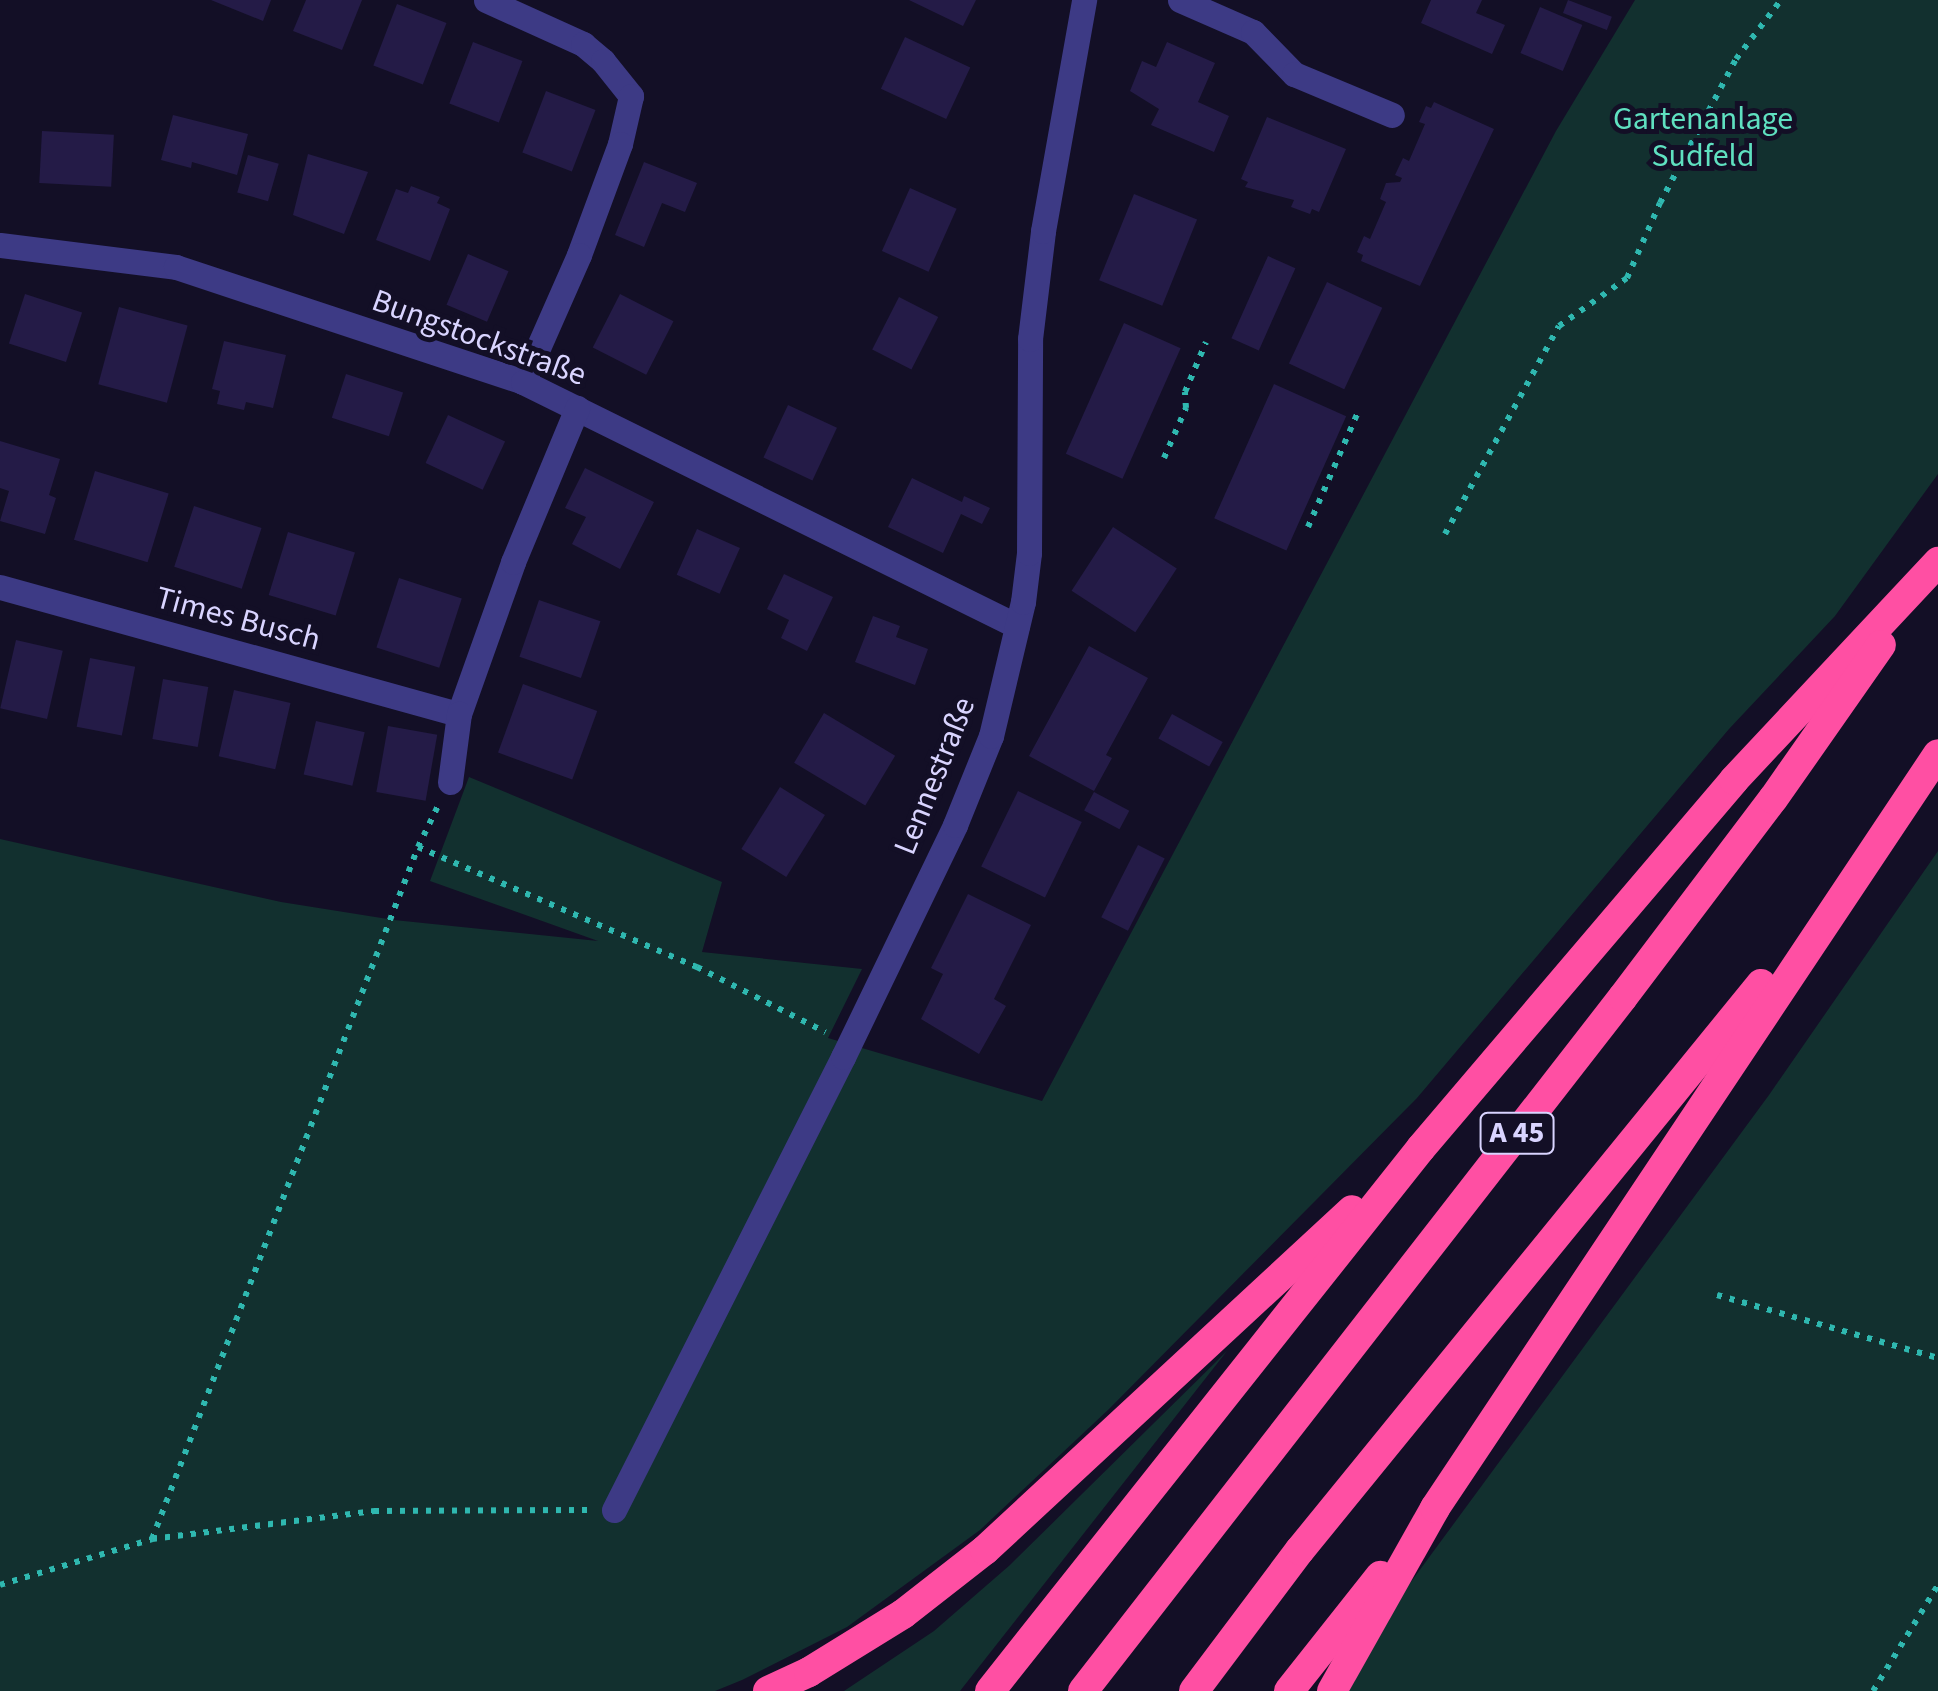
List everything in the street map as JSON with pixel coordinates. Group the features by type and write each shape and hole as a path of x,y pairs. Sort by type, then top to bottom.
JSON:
{"highway":[{"path":"990,1691 1421,1148 1734,780 1938,564"},
{"name":"A 45","path":"1082,1691 1773,799 1938,564"},
{"path":"1332,1691 1435,1508 1870,850 1938,754"},
{"path":"1194,1691 1300,1550 1870,850"},
{"path":"768,1691 809,1672 903,1614 985,1550 1421,1148"},
{"path":"1289,1691 1435,1508"}],"street":[{"path":"486,0 583,44 603,61 631,96 620,144 556,316 523,382"},
{"name":"Lennestraße","path":"614,1510 848,1044 982,761 1016,626 1029,552 1030,339 1043,231 1084,0"},
{"path":"1180,0 1253,32 1294,74 1392,114"},
{"name":"Bungstockstraße","path":"0,246 176,267 523,382 1016,626"},
{"path":"450,782 459,714 513,562 577,408"},
{"name":"Times Busch","path":"0,587 459,714"}],"path":[{"path":"1445,534 1559,326 1627,278 1660,203 1736,59 1781,0"},
{"path":"1164,458 1186,408 1185,392 1206,342"},
{"path":"1308,527 1358,412"},
{"path":"152,1540 418,847 450,782"},
{"path":"418,847 697,966 848,1044"},
{"path":"1717,1295 1938,1358"},
{"path":"0,1585 152,1540 374,1512 614,1510"},
{"path":"1873,1691 1938,1585"}],"green space":[{"name":"Gartenanlage Sudfeld","path":"1635,0 1938,0 1938,474 1835,616 1729,729 1417,1098 1109,1409 980,1530 847,1627 742,1680 715,1691 0,1691 0,839 281,902 394,920 598,941 430,881 469,777 722,882 702,952 862,969 828,1038 1042,1101 1556,131"},
{"path":"1938,851 1938,1691 1349,1691 1394,1605 1769,1095"},
{"path":"1227,1351 960,1691 844,1691 934,1631 1010,1565"}],"building":[{"path":"211,0 271,0 263,21"},
{"path":"306,0 362,0 342,50 293,31"},
{"path":"909,0 976,0 963,26"},
{"path":"1431,0 1482,0 1476,13 1505,25 1492,54 1421,23"},
{"path":"1568,0 1612,17 1607,30 1563,13"},
{"path":"397,4 446,23 423,85 373,66"},
{"path":"1540,7 1582,25 1563,71 1520,53"},
{"path":"905,37 970,67 946,119 881,89"},
{"path":"473,42 522,61 499,123 449,104"},
{"path":"1167,42 1215,63 1198,102 1229,116 1214,152 1151,125 1159,109 1130,91 1142,61 1156,67"},
{"path":"546,91 595,110 572,172 522,153"},
{"path":"1434,102 1494,129 1420,286 1361,261 1363,255 1357,252 1364,236 1370,239 1386,202 1380,199 1386,183 1400,182 1402,178 1395,175 1403,158 1409,161 1425,124 1419,122 1426,106 1431,108"},
{"path":"173,115 248,134 237,175 192,162 191,168 161,160"},
{"path":"1267,117 1346,149 1319,212 1312,209 1310,214 1291,207 1294,200 1245,187 1248,182 1241,179"},
{"path":"42,131 114,135 111,187 39,183"},
{"path":"308,154 368,172 344,234 293,215"},
{"path":"248,155 279,164 268,201 237,192"},
{"path":"644,162 697,183 685,212 662,203 644,247 615,235"},
{"path":"411,186 440,197 437,203 450,209 430,261 376,240 396,189 408,193"},
{"path":"910,188 957,209 929,272 882,251"},
{"path":"1134,194 1197,219 1162,306 1099,280"},
{"path":"468,254 509,271 487,322 447,305"},
{"path":"1268,256 1295,268 1259,350 1231,338"},
{"path":"1327,282 1382,308 1344,389 1289,364"},
{"path":"25,294 82,313 66,362 9,343"},
{"path":"620,294 673,321 646,375 593,347"},
{"path":"899,297 938,317 911,370 872,350"},
{"path":"119,307 188,325 167,403 98,384"},
{"path":"1124,323 1181,348 1122,479 1066,454"},
{"path":"224,341 286,355 273,408 246,402 244,410 217,404 220,391 212,389"},
{"path":"346,374 403,393 389,436 332,418"},
{"path":"1274,384 1346,416 1286,550 1214,518"},
{"path":"788,405 837,428 812,480 763,458"},
{"path":"448,415 505,442 483,490 426,463"},
{"path":"0,441 60,459 49,495 56,498 45,534 0,521 9,491 0,488"},
{"path":"585,468 654,502 620,569 572,544 586,517 565,508"},
{"path":"95,471 169,494 148,562 74,540"},
{"path":"912,478 962,502 964,496 990,508 982,524 961,514 943,553 888,527"},
{"path":"194,506 262,528 242,589 174,567"},
{"path":"1113,527 1177,568 1135,632 1072,591"},
{"path":"697,529 740,548 720,594 677,575"},
{"path":"288,532 355,552 336,616 269,595"},
{"path":"784,574 833,597 807,651 781,638 789,620 767,609"},
{"path":"399,578 462,598 439,668 376,647"},
{"path":"539,600 600,621 581,678 519,657"},
{"path":"873,616 900,626 896,637 928,649 915,685 855,662"},
{"path":"16,640 63,651 47,719 0,708"},
{"path":"1089,646 1148,678 1106,755 1112,758 1094,791 1029,756"},
{"path":"90,658 135,667 122,735 77,727"},
{"path":"163,679 208,687 198,747 152,739"},
{"path":"523,684 597,711 572,780 498,753"},
{"path":"234,690 291,703 275,769 219,756"},
{"path":"824,713 895,756 865,805 794,763"},
{"path":"1172,714 1223,742 1209,767 1158,738"},
{"path":"316,721 365,732 352,786 304,775"},
{"path":"388,726 437,735 426,801 376,792"},
{"path":"780,787 825,815 786,877 741,849"},
{"path":"1018,791 1082,822 1045,898 981,866"},
{"path":"1094,792 1129,811 1119,829 1084,811"},
{"path":"1138,845 1165,859 1128,931 1101,917"},
{"path":"968,894 1031,925 994,999 1006,1006 979,1054 921,1019 943,974 931,968"}]}
